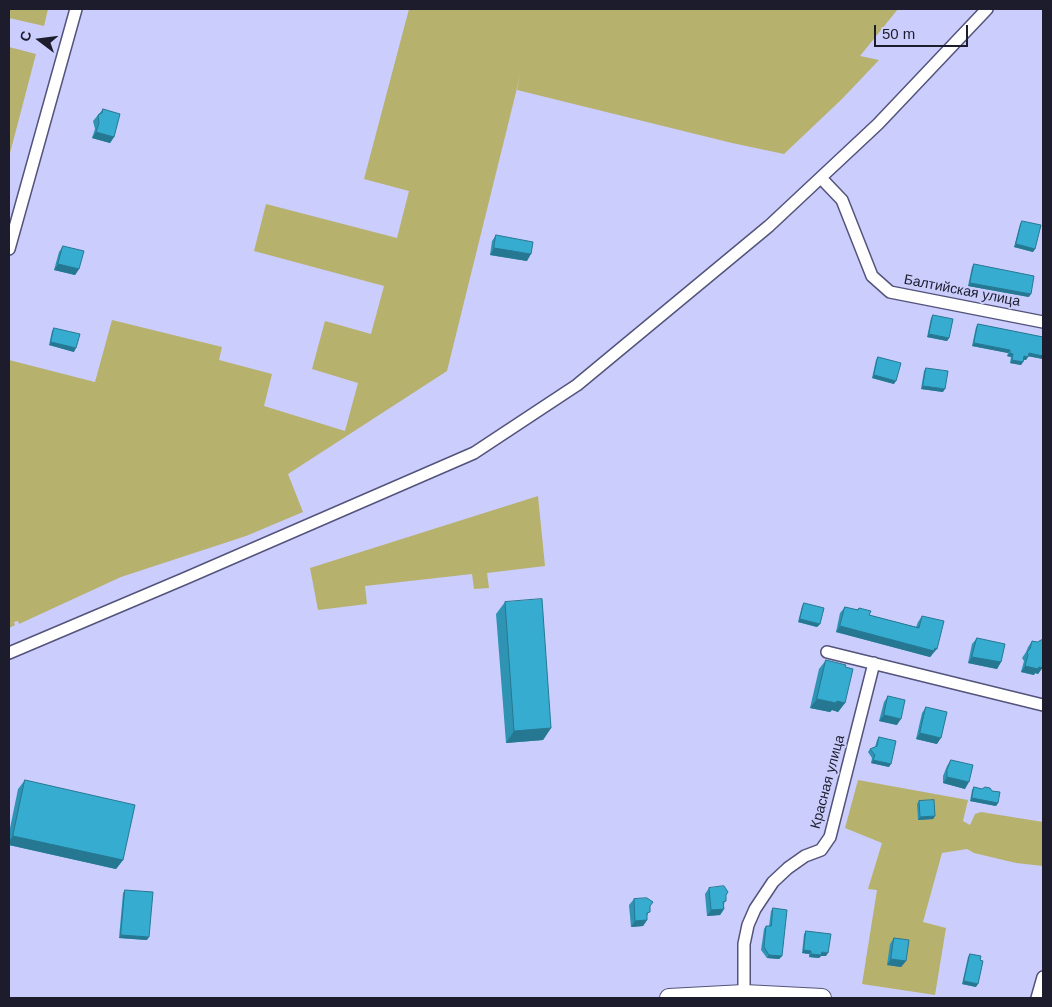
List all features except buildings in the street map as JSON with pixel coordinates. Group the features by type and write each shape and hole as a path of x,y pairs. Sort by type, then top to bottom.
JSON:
{"main road":[{"path":"669,998 744,996 822,998"}],"street":[{"path":"9,249 76,9"},
{"path":"9,653 474,453 577,385 769,226 878,124 987,9"},
{"name":"Балтийская улица","path":"821,178 842,200 872,276 890,292 1043,322"},
{"path":"827,652 1043,705"},
{"name":"Красная улица","path":"744,996 744,944 748,925 755,909 773,882 805,856 821,850 830,836 874,663"},
{"path":"1036,998 1043,977"}],"shaded area":[{"path":"9,9 48,9 44,26 9,18"},
{"path":"409,9 898,9 860,56 879,60 842,99 784,154 517,90 520,76 447,371 288,474 303,512 246,536 121,577 19,624 18,621 14,622 15,625 9,628 9,360 95,382 112,320 222,347 219,360 272,374 264,406 345,431 358,383 312,369 325,321 371,334 384,286 254,251 266,204 397,238 409,191 364,179"},
{"path":"9,47 36,54 9,157"},
{"path":"538,496 545,566 487,573 489,588 474,589 472,574 365,586 367,604 318,610 310,568"},
{"path":"858,780 968,800 963,821 970,825 975,814 981,812 1043,822 1043,866 1016,863 974,853 967,849 942,853 923,922 946,928 935,995 862,984 877,890 868,889 882,843 845,828"}]}
